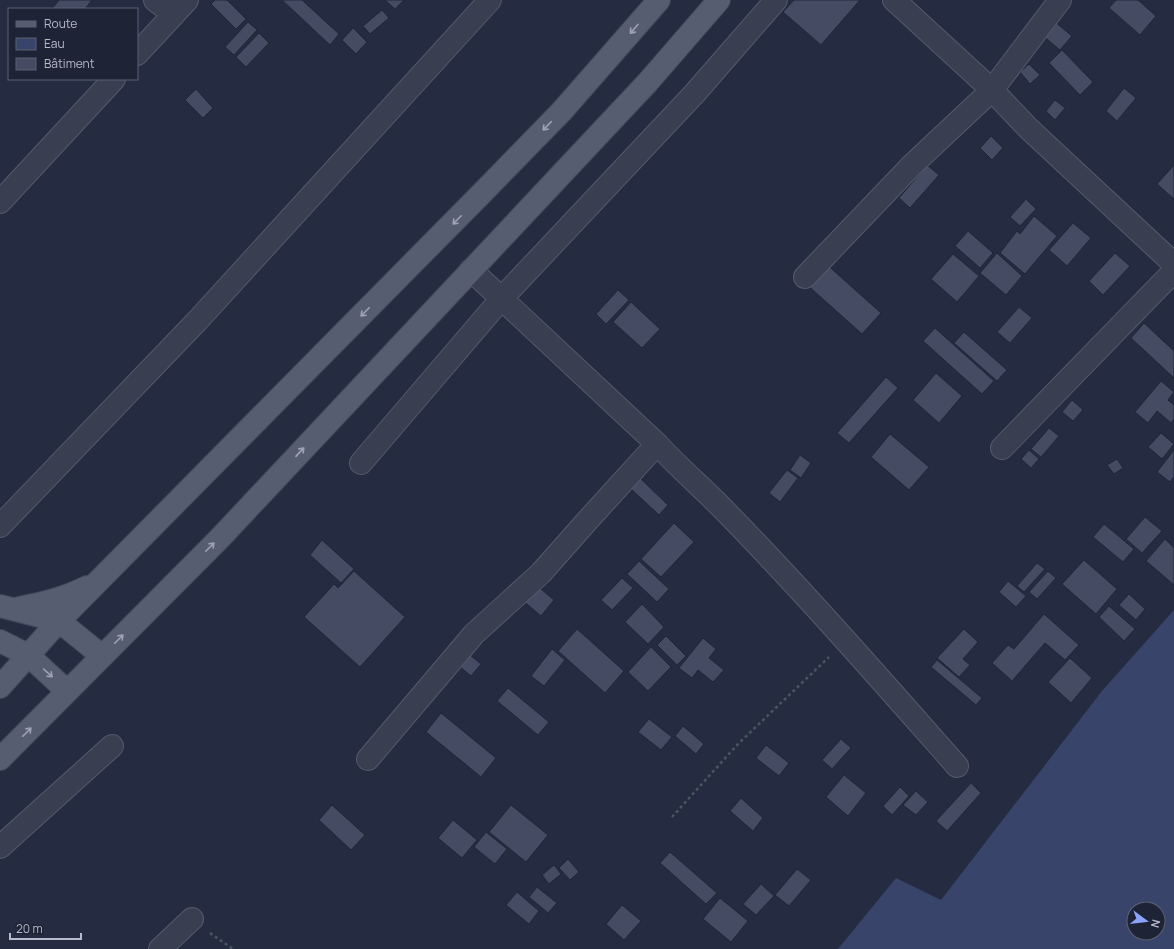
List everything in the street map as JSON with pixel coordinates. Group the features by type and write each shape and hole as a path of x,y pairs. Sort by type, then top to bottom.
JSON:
{"main road":[{"path":"0,686 58,621 484,192 562,110 660,0"},
{"path":"0,759 220,538 648,82 719,0"},
{"path":"5,608 48,602 70,595 98,581"},
{"path":"5,608 58,621 102,656"},
{"path":"0,641 28,655 67,691"}],"street":[{"path":"138,53 180,7 155,0"},
{"path":"0,526 198,320 490,0"},
{"path":"361,463 502,298 695,93 776,0"},
{"path":"894,0 992,90 1028,128 1174,264"},
{"path":"805,277 866,215 912,165 992,90 1060,0"},
{"path":"0,202 113,80"},
{"path":"471,270 657,444 680,469 726,512 846,639 957,766"},
{"path":"1002,448 1174,271"},
{"path":"368,759 474,634 541,573 657,444"},
{"path":"0,847 112,746"},
{"path":"160,949 192,919"}],"path":[{"path":"672,817 738,744 846,639"},
{"path":"192,919 232,949"}],"water":[{"path":"1174,610 1174,949 838,949 896,878 941,900 1102,691"}],"building":[{"path":"59,0 92,0 86,8 53,8"},
{"path":"215,0 227,0 246,19 236,29 211,4"},
{"path":"282,0 302,0 339,34 330,45"},
{"path":"385,0 404,0 395,9"},
{"path":"794,0 860,0 821,45 783,12"},
{"path":"1116,0 1138,0 1156,16 1140,35 1109,8"},
{"path":"382,10 389,18 370,34 363,26"},
{"path":"1054,21 1072,36 1060,50 1042,35"},
{"path":"248,22 257,30 234,55 225,47"},
{"path":"353,28 367,42 356,54 342,40"},
{"path":"259,33 269,43 246,67 236,57"},
{"path":"1062,50 1093,82 1080,95 1049,63"},
{"path":"1029,64 1040,75 1030,84 1020,72"},
{"path":"1124,88 1136,98 1117,121 1106,111"},
{"path":"196,89 213,108 203,118 185,100"},
{"path":"1055,100 1065,108 1055,120 1046,111"},
{"path":"991,136 1003,148 992,160 980,148"},
{"path":"927,165 939,175 910,208 899,198"},
{"path":"1174,165 1174,199 1157,184"},
{"path":"1026,199 1036,209 1020,226 1010,217"},
{"path":"1034,216 1057,236 1025,274 1000,253 1017,231 1020,234"},
{"path":"1073,223 1091,238 1067,266 1049,250"},
{"path":"968,231 993,253 980,268 955,246"},
{"path":"997,253 1022,276 1006,295 980,273"},
{"path":"1115,253 1130,266 1103,295 1089,281"},
{"path":"953,254 979,276 957,302 931,279"},
{"path":"824,262 881,313 862,334 805,283"},
{"path":"618,290 629,300 606,324 596,314"},
{"path":"631,302 660,329 642,348 613,322"},
{"path":"1019,307 1032,318 1010,343 997,332"},
{"path":"1144,323 1174,351 1174,378 1131,338"},
{"path":"935,328 994,381 982,394 923,341"},
{"path":"964,332 1007,370 997,381 954,343"},
{"path":"936,373 962,396 939,423 913,400"},
{"path":"886,377 898,388 849,443 837,433"},
{"path":"1161,381 1174,392 1168,400 1174,405 1174,419 1171,423 1157,411 1148,423 1135,412"},
{"path":"1072,400 1083,410 1073,421 1062,412"},
{"path":"1049,428 1059,436 1041,457 1031,449"},
{"path":"1161,433 1174,444 1162,459 1148,447"},
{"path":"890,434 929,467 909,490 871,457"},
{"path":"1029,450 1039,459 1031,468 1021,459"},
{"path":"1174,450 1174,477 1170,482 1157,472"},
{"path":"800,455 811,463 801,478 790,470"},
{"path":"1117,459 1123,468 1114,474 1107,465"},
{"path":"787,470 798,478 780,502 769,493"},
{"path":"639,477 668,505 659,515 630,488"},
{"path":"1145,517 1162,531 1142,553 1126,539"},
{"path":"674,523 694,542 661,577 641,559"},
{"path":"1104,524 1134,549 1123,562 1093,537"},
{"path":"1165,539 1174,548 1174,585 1146,561"},
{"path":"322,540 354,569 341,583 310,555"},
{"path":"1084,560 1117,589 1096,614 1062,584"},
{"path":"639,561 669,589 657,602 627,574"},
{"path":"1037,563 1045,569 1024,592 1017,586"},
{"path":"354,571 405,617 360,667 304,617 334,584 338,588"},
{"path":"1048,571 1056,578 1037,599 1029,592"},
{"path":"622,578 633,588 612,610 601,600"},
{"path":"1008,581 1026,596 1016,607 999,592"},
{"path":"534,583 554,600 541,616 521,599"},
{"path":"1129,594 1145,609 1136,620 1119,605"},
{"path":"642,604 664,627 648,644 625,622"},
{"path":"1109,606 1135,629 1124,641 1099,617"},
{"path":"1044,614 1079,645 1065,660 1045,643 1012,681 992,663 1008,645 1014,649"},
{"path":"577,629 624,671 605,693 558,651"},
{"path":"964,629 978,642 963,659 970,665 959,677 937,658"},
{"path":"666,636 686,656 677,665 657,645"},
{"path":"703,638 716,649 709,658 724,670 713,682 698,670 692,678 679,668"},
{"path":"651,647 671,667 648,691 628,672"},
{"path":"552,649 565,660 544,686 531,676"},
{"path":"470,655 481,664 471,676 460,667"},
{"path":"1070,658 1092,678 1071,703 1048,682"},
{"path":"937,660 982,698 976,705 931,667"},
{"path":"508,688 549,722 538,735 497,701"},
{"path":"441,713 496,758 481,777 426,732"},
{"path":"649,719 672,737 661,750 638,732"},
{"path":"683,726 704,744 696,754 675,736"},
{"path":"841,739 851,748 832,769 822,760"},
{"path":"766,745 789,763 779,776 756,758"},
{"path":"844,775 866,793 848,816 826,797"},
{"path":"971,783 981,793 947,831 936,821"},
{"path":"900,787 909,796 892,815 883,806"},
{"path":"916,791 928,802 916,815 903,805"},
{"path":"741,798 763,818 753,831 730,811"},
{"path":"332,805 365,835 351,850 319,820"},
{"path":"511,805 548,835 526,862 489,832"},
{"path":"453,820 477,840 462,858 438,838"},
{"path":"486,832 507,849 495,864 474,847"},
{"path":"670,852 717,893 706,904 660,863"},
{"path":"568,859 579,872 570,880 559,868"},
{"path":"554,865 561,874 549,884 542,875"},
{"path":"797,869 811,880 789,906 775,895"},
{"path":"761,884 774,896 756,915 743,904"},
{"path":"537,887 557,903 548,913 529,897"},
{"path":"517,892 539,911 529,924 506,905"},
{"path":"720,898 748,921 731,942 703,919"},
{"path":"622,905 641,921 624,940 606,924"}]}
